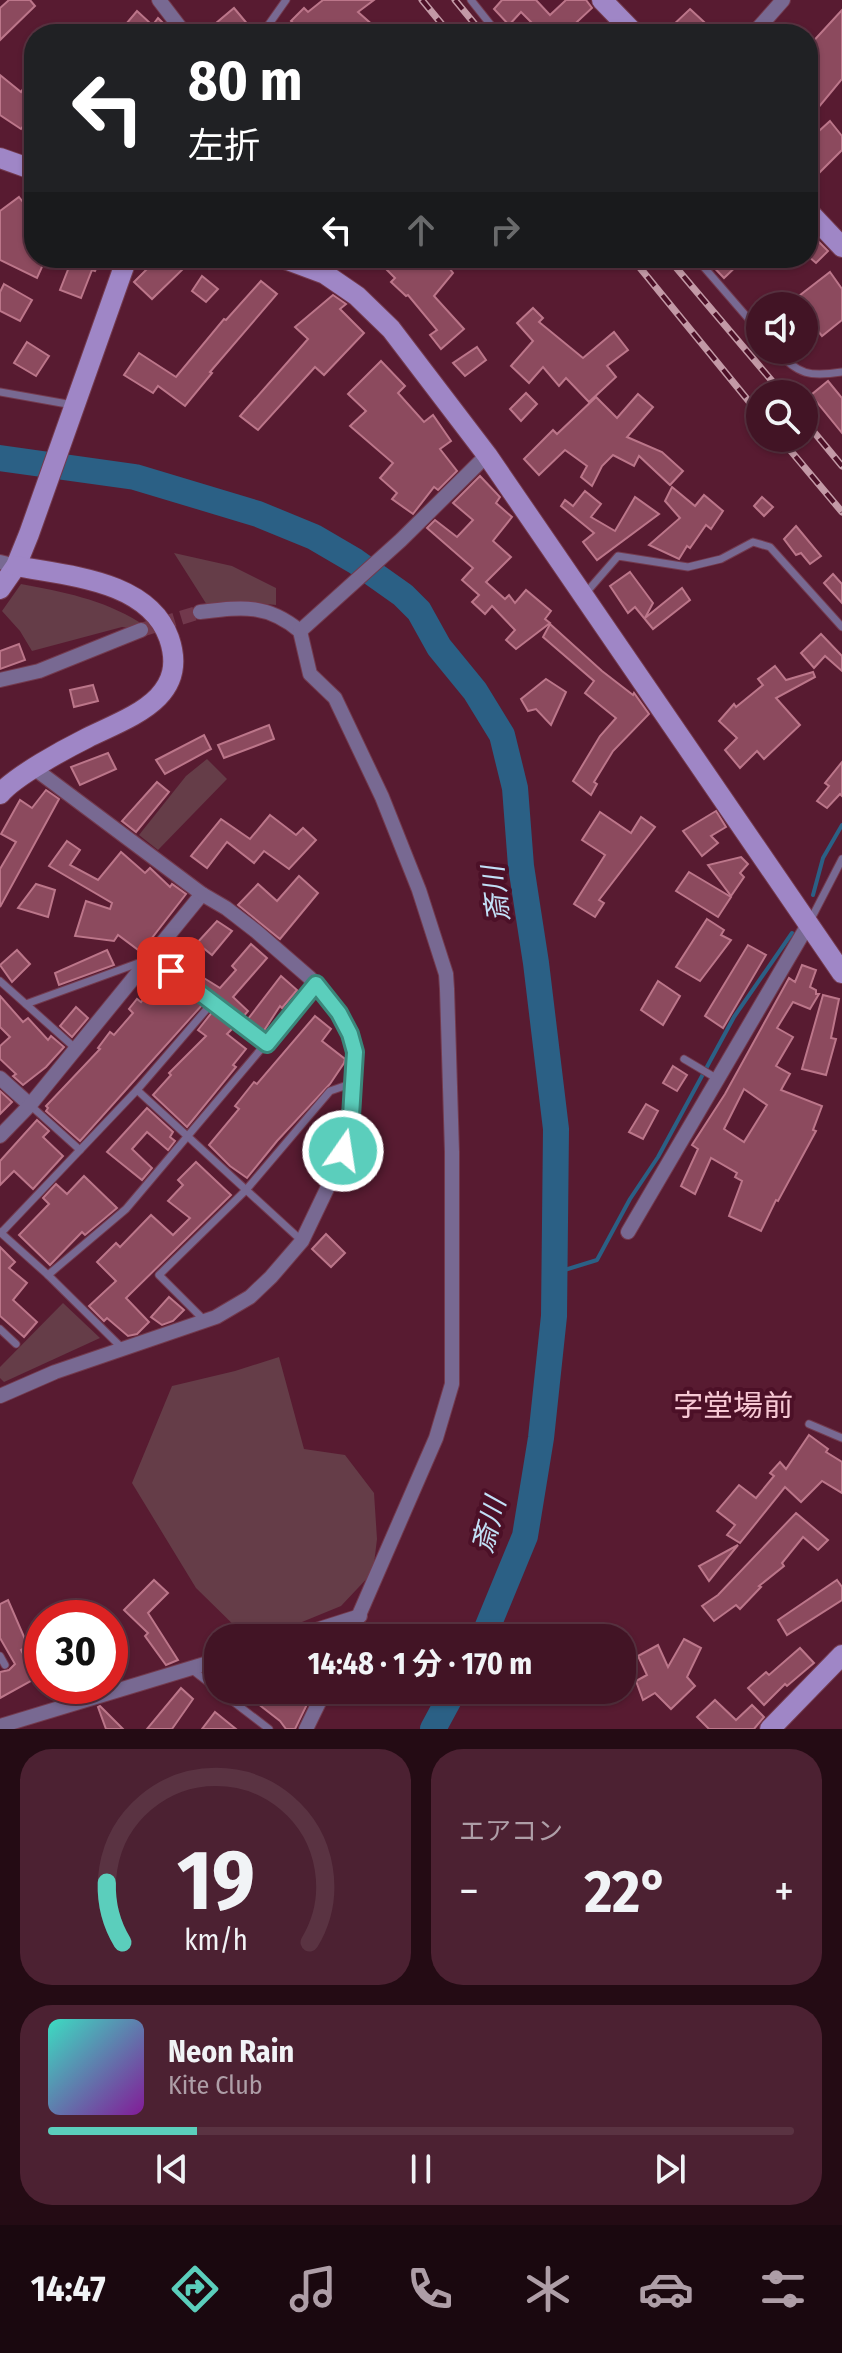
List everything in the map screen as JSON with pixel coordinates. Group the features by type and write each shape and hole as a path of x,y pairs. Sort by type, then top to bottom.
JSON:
{"street":[{"path":"159,0 174,24"},
{"path":"602,0 625,24"},
{"path":"762,24 783,0"},
{"path":"0,158 24,166"},
{"path":"818,222 842,247"},
{"path":"0,589 8,564 29,534 123,268"},
{"path":"328,268 391,329 487,455 842,973"},
{"path":"300,631 401,540 487,455"},
{"path":"0,794 84,739 132,717 152,704 171,679 172,660 165,628 146,604 121,591 93,582 8,564"},
{"path":"200,612 240,607 271,611 300,631 310,674 335,698 382,797 419,890 446,974 452,1152 452,1384 436,1438 356,1624"},
{"path":"0,680 39,671 141,630"},
{"path":"0,1396 55,1372 205,1321 250,1297 271,1277 302,1241 324,1197 350,1132 355,1052 339,1013 316,984 226,908 202,894 35,769"},
{"path":"0,1136 30,1105 202,894"},
{"path":"628,1232 809,923"},
{"path":"0,1078 30,1105"},
{"path":"335,1624 360,1616"},
{"path":"770,1729 842,1655"},
{"path":"0,1726 204,1664"},
{"path":"306,1729 318,1704"}],"lane":[{"path":"269,24 286,0"},
{"path":"471,0 490,24"},
{"path":"705,268 746,316"},
{"path":"792,364 801,372 818,376 842,372"},
{"path":"0,392 73,410"},
{"path":"584,595 618,556 688,567 721,559 753,542 770,547 842,627"},
{"path":"809,923 842,859"},
{"path":"26,1004 148,958 267,1044"},
{"path":"0,981 75,1048"},
{"path":"48,1275 126,1209 316,984"},
{"path":"123,1349 1,1232 137,1090 212,1003"},
{"path":"684,1059 716,1078"},
{"path":"205,1321 159,1275 246,1190 330,1091 353,1083"},
{"path":"137,1090 302,1241"},
{"path":"30,1105 80,1150"},
{"path":"0,1329 16,1344"},
{"path":"809,1424 842,1438"},
{"path":"0,1656 5,1665"},
{"path":"190,1668 204,1679"},
{"path":"236,1704 269,1729"}],"shaded area":[{"path":"174,553 232,566 276,588 276,605 235,601 207,605"},
{"path":"21,584 96,602 139,622 135,629 122,627 32,651 2,611"},
{"path":"207,759 227,779 158,850 139,835 186,776"},
{"path":"63,1303 100,1338 4,1382 0,1378 0,1367"},
{"path":"279,1357 304,1449 345,1455 374,1493 377,1539 373,1572 341,1606 297,1624 233,1624 196,1588 132,1483 172,1386"}],"building":[{"path":"9,0 30,0 35,6 0,40 0,8"},
{"path":"323,0 374,0 358,12 372,24 294,24 291,21 304,8 308,12"},
{"path":"502,0 536,0 550,15 566,0 586,0 592,8 575,24 533,24 521,12 508,24 494,9"},
{"path":"234,8 247,24 215,24"},
{"path":"690,9 706,24 674,24"},
{"path":"842,10 842,79 818,108 818,36"},
{"path":"137,11 149,22 148,24 126,24"},
{"path":"0,75 21,92 24,87 24,125 21,129 0,115"},
{"path":"830,121 842,136 842,150 818,174 818,132"},
{"path":"19,197 24,203 24,268 42,268 37,278 0,260 0,211"},
{"path":"818,241 828,251 818,261"},
{"path":"69,268 96,268 92,270 81,298 60,290"},
{"path":"148,268 183,269 152,299 134,282"},
{"path":"385,268 449,268 453,273 434,296 464,329 441,349 430,335 437,330 408,295 391,282 395,278"},
{"path":"714,268 734,268 724,278"},
{"path":"830,272 842,289 842,320 822,336 818,331 818,292 804,292"},
{"path":"202,276 218,289 206,302 192,291"},
{"path":"261,281 277,294 185,406 158,386 153,393 124,375 139,353 176,377 224,319"},
{"path":"4,284 32,300 20,321 0,311 0,292"},
{"path":"333,295 346,304 340,309 364,333 324,375 315,367 258,430 240,416 308,339 295,327"},
{"path":"533,308 543,318 539,322 583,358 614,332 628,350 607,366 616,377 589,402 566,378 559,386 543,367 529,383 511,366 533,341 517,323"},
{"path":"27,342 49,356 36,376 14,363"},
{"path":"477,347 486,360 465,376 453,363"},
{"path":"381,361 405,386 398,393 424,422 433,415 451,441 440,449 457,471 438,490 434,487 413,514 392,499 397,493 380,478 393,463 350,426 366,411 348,394"},
{"path":"828,381 842,398 842,433 818,404 818,389"},
{"path":"526,393 537,404 521,421 510,409"},
{"path":"638,394 653,407 627,437 662,452 683,471 670,485 639,456 634,466 613,455 602,466 592,486 581,477 587,466 565,450 539,475 524,459 553,430 557,434 596,397 617,418"},
{"path":"480,476 500,497 496,503 512,517 493,541 511,557 486,582 505,599 509,595 515,603 526,590 551,611 545,619 550,623 516,649 506,640 515,630 492,606 485,614 472,602 479,595 462,580 473,568 427,528 435,520 457,537 473,520 453,503"},
{"path":"672,487 695,506 704,495 723,511 711,529 706,525 679,559 649,545 680,518 665,501"},
{"path":"585,491 601,504 591,517 615,531 635,497 659,514 597,560 583,542 594,533 561,506 565,500 573,506"},
{"path":"762,497 773,507 764,516 754,506"},
{"path":"796,526 821,556 810,564 801,553 796,555 784,539"},
{"path":"630,572 653,603 645,618 682,588 690,600 653,629 635,607 628,613 610,586"},
{"path":"833,574 842,584 842,603 824,583"},
{"path":"550,624 602,671 634,693 649,714 613,751 594,782 597,784 591,795 573,781 600,736 616,718 585,693 594,681 543,637"},
{"path":"821,634 842,656 842,671 825,656 814,668 801,653"},
{"path":"19,644 25,660 0,669 0,651"},
{"path":"775,666 786,680 813,672 815,677 776,698 800,725 764,759 757,751 740,768 725,750 737,738 719,721 734,704 736,707 763,685 758,679"},
{"path":"546,679 566,692 551,725 536,709 528,711 521,699"},
{"path":"93,685 98,701 74,707 70,690"},
{"path":"269,725 274,739 224,758 218,745"},
{"path":"204,735 211,749 165,774 156,760"},
{"path":"108,753 116,769 80,785 71,767"},
{"path":"842,762 842,796 840,794 827,808 817,801 829,786 825,783"},
{"path":"157,782 169,792 136,832 122,821"},
{"path":"46,790 59,799 0,907 0,869 16,842 1,834 20,800 32,808"},
{"path":"716,811 726,827 711,836 718,843 702,856 683,831"},
{"path":"600,812 631,833 641,817 655,827 599,900 604,903 595,917 574,904 605,855 582,840"},
{"path":"270,815 296,835 303,828 316,840 289,869 264,851 254,863 227,842 207,868 191,856 221,819 250,839"},
{"path":"67,841 80,850 70,865 98,880 121,852 145,873 150,868 170,887 172,884 186,894 141,952 118,935 114,941 75,936 86,901 110,909 112,903 49,866"},
{"path":"741,857 748,864 740,873 744,877 731,896 708,865"},
{"path":"689,872 731,897 718,917 676,891"},
{"path":"299,876 318,893 280,939 238,905 258,884 277,901"},
{"path":"36,884 55,890 48,917 18,908"},
{"path":"707,919 724,930 721,935 731,940 700,981 676,967"},
{"path":"217,921 232,931 212,955 197,943"},
{"path":"178,939 187,946 180,956 170,949"},
{"path":"251,944 267,958 233,997 248,1011 243,1017 195,981 199,975 220,988 236,970 232,966"},
{"path":"748,945 766,955 723,1028 705,1016"},
{"path":"17,950 30,964 12,982 0,965"},
{"path":"107,950 114,965 59,985 55,973"},
{"path":"802,965 816,970 810,987 819,994 810,1009 793,1002 777,1028 793,1037 776,1066 790,1074 781,1090 822,1106 813,1130 816,1131 761,1231 729,1216 742,1181 735,1177 737,1173 711,1158 695,1194 681,1186 698,1149 692,1145 725,1094 789,978 795,982","holes":["744,1089 767,1105 744,1142 724,1129"]},
{"path":"162,975 186,995 188,992 203,1004 80,1141 46,1111 46,1106 100,1049 110,1032 114,1035 133,1013 129,1009 137,999 141,1002"},
{"path":"281,976 297,990 282,1008 280,1006 263,1032 248,1019"},
{"path":"658,981 680,996 663,1025 641,1010"},
{"path":"823,995 839,999 831,1038 836,1039 826,1075 802,1069"},
{"path":"0,996 23,1022 28,1018 48,1040 51,1036 64,1047 46,1067 23,1085 0,1059 0,1046 10,1037 0,1027"},
{"path":"76,1007 88,1018 72,1037 60,1026"},
{"path":"213,1011 234,1027 227,1034 246,1049 233,1065 236,1067 187,1127 153,1095 171,1075 169,1073 206,1036 198,1030"},
{"path":"315,1016 331,1029 322,1041 345,1059 344,1063 330,1084 247,1178 209,1145 239,1109 235,1106 254,1082 257,1084"},
{"path":"673,1066 687,1075 677,1091 663,1083"},
{"path":"0,1091 12,1102 0,1114"},
{"path":"646,1104 658,1111 643,1139 629,1132"},
{"path":"147,1108 173,1132 170,1137 175,1141 168,1150 147,1132 132,1149 152,1168 142,1180 107,1152"},
{"path":"37,1120 49,1131 43,1137 63,1156 33,1189 14,1171 0,1185 0,1161"},
{"path":"325,1129 337,1139 325,1161 310,1149"},
{"path":"196,1162 231,1195 126,1298 149,1322 137,1334 128,1336 107,1318 104,1321 89,1306 116,1281 97,1262 116,1243 120,1247 151,1215 173,1235 190,1218 168,1201 183,1185 178,1180"},
{"path":"84,1176 117,1208 85,1235 82,1232 50,1265 19,1235 49,1204 43,1198 56,1184 67,1194"},
{"path":"326,1234 345,1253 331,1267 312,1249"},
{"path":"0,1247 15,1262 9,1268 27,1283 13,1300 37,1322 24,1337 0,1316"},
{"path":"169,1297 184,1310 173,1321 162,1325 151,1317"},
{"path":"809,1435 842,1462 842,1493 822,1481 801,1502 785,1487 740,1543 727,1535 735,1525 717,1511 739,1485 756,1498 774,1476 770,1473 780,1462 786,1469"},
{"path":"796,1513 828,1540 818,1550 803,1537 782,1563 784,1566 759,1586 740,1609 736,1605 714,1621 702,1606 718,1595"},
{"path":"738,1545 709,1581 699,1566"},
{"path":"154,1580 168,1593 148,1613 178,1660 166,1665 145,1636 148,1633 128,1614 128,1606"},
{"path":"837,1580 842,1587 842,1600 787,1635 778,1620"},
{"path":"8,1600 24,1637 24,1648 21,1650 24,1656 24,1685 0,1698 0,1672 9,1670 15,1664 0,1638 0,1604"},
{"path":"684,1639 701,1648 687,1677 695,1686 671,1709 655,1693 643,1700 636,1681 647,1675 638,1656 658,1645 668,1667"},
{"path":"800,1648 814,1663 787,1686 785,1684 764,1705 748,1688 766,1672 769,1675"},
{"path":"181,1688 193,1699 172,1729 147,1729"},
{"path":"715,1700 736,1720 752,1705 764,1717 754,1729 709,1729 697,1717"},
{"path":"258,1704 307,1704 295,1729 286,1729"},
{"path":"100,1706 123,1729 106,1729"},
{"path":"215,1712 236,1729 202,1729"}],"waterway":[{"name":"斎川","path":"0,458 135,477 258,514 314,537 355,561 403,595 419,611 439,647 475,691 502,735 515,788 521,866 556,1129 554,1316 541,1438 525,1536 489,1624"},
{"path":"813,895 823,858 842,825"},
{"path":"555,1273 597,1260 630,1199 658,1157 734,1017 792,933"},
{"name":"斎川","path":"433,1729 446,1704"}],"tunnel":[{"path":"141,630 200,612"}],"railway":[{"path":"422,0 442,24"},
{"path":"455,0 475,24"},
{"path":"640,268 746,398"},
{"path":"676,268 771,380"},
{"path":"818,437 842,466"},
{"path":"792,452 842,512"}],"district":[{"name":"字堂場前","path":"733,1406"}],"route":[{"path":"171,971 267,1044 316,984 339,1013 355,1052 350,1132 343,1151"}]}
